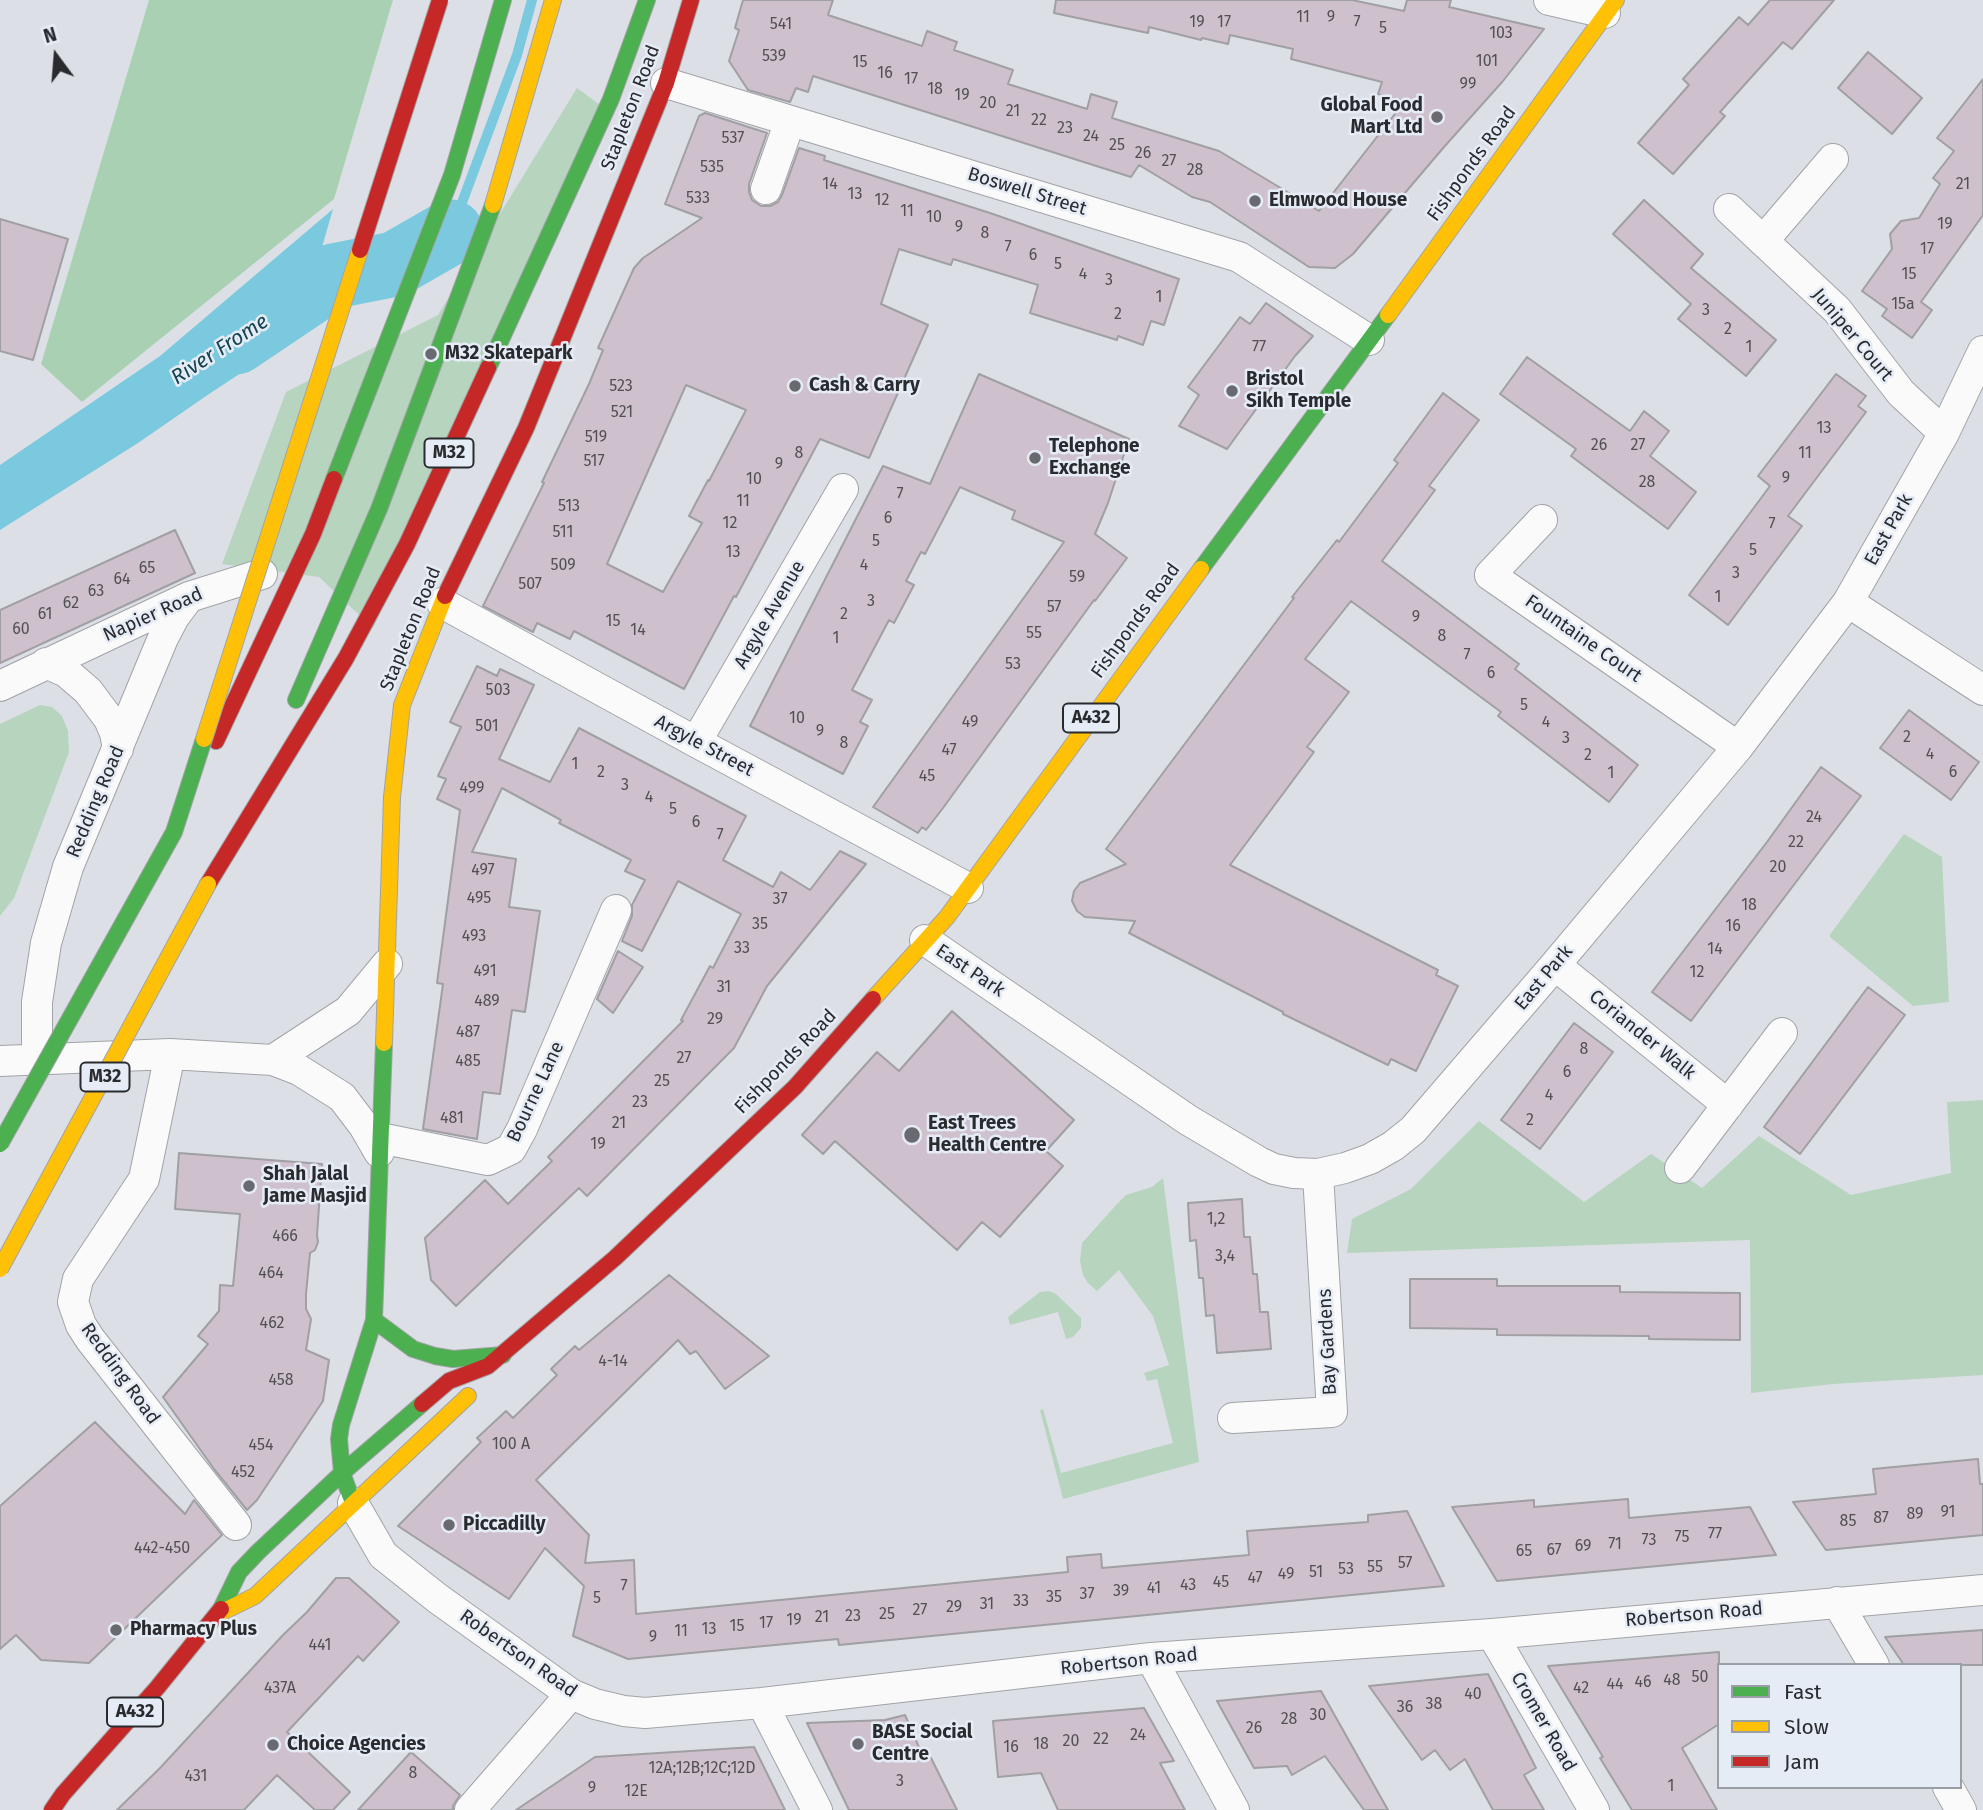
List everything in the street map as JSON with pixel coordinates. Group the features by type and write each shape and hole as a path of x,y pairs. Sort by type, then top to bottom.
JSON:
{"main road":[{"path":"174,832 440,0"},
{"path":"0,1143 174,832 313,534 452,175 503,0"},
{"name":"M32","path":"288,717 379,509 492,209 553,0"},
{"name":"M32","path":"208,884 346,658 407,544 611,99 646,0"},
{"name":"Stapleton Road","path":"354,1503 342,1473 339,1439 374,1320 392,797 402,705 442,603 526,428 666,83 691,0"},
{"name":"Fishponds Road","path":"342,1473 449,1381 488,1366 503,1355 615,1258 795,1087 947,917 1610,7"},
{"name":"M32","path":"0,1269 208,884 276,741"},
{"path":"374,1320 413,1349 435,1356 453,1359 503,1355"},
{"name":"Fishponds Road","path":"354,1503 465,1400 488,1366"},
{"name":"A432","path":"52,1810 218,1614 239,1572 342,1473"},
{"name":"A432","path":"218,1614 255,1597 354,1503"}],"street":[{"path":"1549,0 1610,7"},
{"name":"Boswell Street","path":"666,83 1239,257 1369,340"},
{"path":"766,189 789,121"},
{"path":"1763,241 1833,159"},
{"name":"Juniper Court","path":"1729,209 1836,310 1901,393 1944,433"},
{"name":"East Park","path":"925,940 1220,1140 1274,1169 1318,1174 1370,1159 1413,1130 1555,965 1738,747 1848,603 1944,433 1983,351"},
{"name":"Argyle Avenue","path":"696,743 843,488"},
{"name":"Fountaine Court","path":"1542,520 1490,575 1738,747"},
{"name":"Napier Road","path":"0,686 189,597 262,574"},
{"name":"Redding Road","path":"37,1060 37,1002 46,943 68,867 163,638 189,597"},
{"name":"Argyle Street","path":"442,603 968,888"},
{"path":"1848,603 1983,690"},
{"path":"46,663 66,672 88,691 109,719 118,749"},
{"name":"Bourne Lane","path":"380,1154 488,1160 511,1149 616,911"},
{"path":"273,1060 348,1011 387,964"},
{"name":"Coriander Walk","path":"1555,965 1728,1105"},
{"path":"1680,1168 1782,1032"},
{"path":"0,1061 170,1054 273,1060 299,1070 342,1097 364,1126 380,1154"},
{"name":"Redding Road","path":"170,1054 144,1179 78,1279 73,1302 81,1325 90,1339 236,1524"},
{"name":"Bay Gardens","path":"1233,1418 1332,1412 1318,1174"},
{"name":"Robertson Road","path":"354,1503 383,1555 437,1598 570,1694 614,1709 645,1713 762,1703 1151,1658 1492,1634 1983,1590"},
{"path":"1837,1602 1873,1663"},
{"name":"Cromer Road","path":"1492,1634 1594,1810"},
{"path":"1151,1658 1234,1810"},
{"path":"470,1810 570,1694"},
{"path":"762,1703 817,1810"},
{"path":"1949,1789 1961,1810"}],"green space":[{"path":"149,0 393,0 334,199 82,402 41,364"},
{"name":"M32 Skatepark","path":"577,88 611,113 373,628 319,577 222,564 286,392 438,315"},
{"path":"40,705 52,707 62,716 68,731 69,752 14,898 0,916 0,724"},
{"path":"1904,834 1942,857 1949,1002 1913,1006 1829,936"},
{"path":"1983,1100 1983,1375 1833,1384 1751,1393 1750,1240 1347,1253 1352,1219 1411,1189 1479,1121 1584,1202 1651,1154 1702,1188 1759,1136 1851,1195 1951,1173 1947,1102"},
{"path":"1163,1178 1199,1462 1063,1499 1040,1410 1043,1409 1061,1473 1173,1443 1157,1379 1147,1381 1144,1373 1169,1365 1153,1316 1119,1270 1097,1291 1083,1275 1080,1261 1082,1243 1126,1195 1152,1187"},
{"path":"1049,1291 1056,1294 1081,1318 1081,1328 1073,1337 1066,1339 1058,1312 1010,1325 1008,1317 1040,1292"}],"water":[{"path":"333,209 297,334 291,340 138,443 0,530 0,465 160,356"}],"building":[{"path":"743,0 833,0 828,15 922,46 927,31 957,42 954,50 1013,70 1008,84 1087,109 1091,94 1117,102 1112,118 1219,151 1319,211 1405,101 1378,94 1382,82 1291,59 1293,49 1230,35 1228,44 1149,27 1148,33 1054,13 1056,0 1352,0 1404,11 1407,0 1451,0 1449,7 1544,29 1503,81 1353,254 1335,268 1309,267 1210,202 1192,197 1139,165 1131,177 813,76 808,92 796,88 790,102 748,90 729,61 739,30 735,28"},
{"path":"1770,0 1834,0 1792,49 1783,42 1720,112 1725,116 1673,174 1638,143 1689,85 1683,79 1739,17 1748,25"},
{"path":"1868,52 1922,98 1892,134 1838,88"},
{"path":"1983,79 1983,215 1921,302 1932,310 1912,338 1882,316 1887,309 1862,291 1892,249 1890,234 1901,221 1919,218 1940,184 1933,178 1954,151 1937,138"},
{"path":"705,113 767,133 749,184 752,200 761,206 778,202 799,148 825,156 824,160 990,213 1179,279 1164,325 1151,321 1143,345 1118,336 1117,340 1030,313 1038,285 953,259 951,265 899,249 881,304 928,325 869,458 820,439 684,689 574,631 570,639 537,623 533,632 483,606 589,384 603,350 598,348 634,268 643,258 702,218 665,204 699,116","holes":["686,385 746,410 689,516 702,523 663,592 607,564"]},
{"path":"1644,200 1703,254 1691,268 1776,340 1746,376 1678,319 1691,304 1613,234"},
{"path":"0,219 68,239 33,360 0,351"},
{"name":"Bristol Sikh Temple","path":"1266,303 1313,336 1295,356 1227,449 1179,426 1199,395 1188,387 1240,317 1250,324"},
{"path":"1527,357 1630,431 1644,411 1669,431 1650,456 1696,492 1668,529 1571,456 1576,449 1500,394"},
{"path":"979,374 1129,439 1095,534 1127,558 943,808 926,830 922,827 918,833 873,807 1064,542 1012,519 1015,511 960,487 925,554 921,552 906,581 914,585 894,623 889,620 852,690 872,700 860,722 868,726 843,774 750,726 883,466 930,484"},
{"path":"1836,374 1866,396 1858,406 1866,412 1788,516 1802,526 1728,625 1689,595 1770,486 1758,476"},
{"path":"1443,393 1479,420 1429,486 1435,490 1382,561 1519,664 1515,669 1638,765 1609,802 1498,716 1501,712 1351,601 1305,659 1349,692 1307,747 1314,752 1230,865 1438,970 1436,975 1458,986 1416,1071 1391,1059 1388,1065 1283,1014 1129,933 1135,921 1085,917 1077,911 1072,901 1074,891 1080,883 1126,864 1106,849 1294,598 1292,597 1337,540 1339,542 1398,463 1394,460"},
{"path":"175,530 195,573 0,663 0,610"},
{"path":"477,666 497,676 500,669 534,685 499,759 550,782 579,728 746,816 723,860 773,887 781,872 810,890 840,851 866,864 767,986 734,1048 587,1196 579,1188 456,1306 431,1280 425,1238 485,1180 508,1204 552,1161 548,1157 683,1021 681,1020 710,966 713,968 741,914 678,881 642,951 622,941 632,916 632,905 645,880 625,871 631,860 559,823 561,820 502,788 472,852 516,859 509,907 540,911 525,1012 512,1010 500,1094 483,1092 477,1139 423,1129 443,984 437,983 460,810 437,799 446,779 438,776 461,727 450,722"},
{"path":"1909,710 1979,762 1951,800 1880,748"},
{"path":"1821,767 1861,796 1691,1021 1652,992"},
{"path":"618,951 643,967 613,1013 597,999"},
{"path":"1868,987 1905,1015 1800,1154 1764,1127"},
{"name":"East Trees Health Centre","path":"952,1011 1074,1120 1046,1151 1063,1166 1000,1237 982,1222 957,1250 835,1141 823,1154 802,1135 877,1052 899,1071"},
{"path":"1574,1023 1613,1052 1540,1149 1501,1120"},
{"path":"179,1153 322,1164 318,1242 315,1250 310,1253 306,1294 306,1309 311,1319 306,1350 329,1360 323,1401 257,1500 247,1510 163,1397 208,1344 198,1336 219,1311 220,1285 233,1286 240,1214 175,1209"},
{"path":"1242,1199 1244,1237 1250,1237 1260,1312 1268,1312 1271,1349 1217,1353 1214,1315 1206,1316 1196,1240 1190,1241 1188,1203"},
{"path":"669,1275 769,1356 725,1389 696,1351 690,1354 678,1340 536,1480 589,1535 585,1563 634,1560 636,1614 1068,1572 1067,1557 1101,1554 1102,1568 1249,1555 1247,1531 1368,1522 1368,1515 1407,1511 1444,1586 839,1645 838,1639 628,1659 573,1636 584,1586 545,1548 509,1599 398,1526 481,1442 477,1438 506,1411 513,1418 557,1375 551,1369 575,1346 579,1350"},
{"path":"1410,1279 1497,1279 1497,1286 1620,1286 1620,1292 1740,1293 1740,1340 1649,1339 1649,1336 1497,1335 1497,1329 1410,1328"},
{"path":"95,1422 185,1514 194,1500 222,1535 89,1663 41,1660 16,1635 0,1649 0,1506"},
{"path":"1978,1459 1980,1484 1983,1484 1983,1535 1826,1550 1793,1502 1876,1494 1873,1469"},
{"path":"1628,1499 1629,1518 1750,1507 1776,1555 1497,1581 1452,1507 1534,1500 1534,1507"},
{"path":"336,1578 349,1578 399,1622 363,1661 358,1656 287,1732 350,1792 333,1810 315,1810 277,1775 244,1810 117,1810 160,1768"},
{"path":"1983,1630 1983,1665 1903,1663 1885,1637"},
{"path":"1719,1652 1717,1725 1682,1748 1717,1810 1632,1810 1548,1666"},
{"path":"1488,1674 1536,1768 1524,1775 1544,1810 1493,1810 1465,1759 1450,1770 1435,1750 1422,1760 1369,1686"},
{"path":"1321,1691 1388,1810 1364,1810 1325,1756 1292,1775 1287,1766 1254,1768 1217,1701"},
{"path":"1144,1708 1174,1761 1160,1763 1185,1810 1058,1810 1041,1773 998,1777 993,1721"},
{"path":"905,1715 925,1761 931,1758 957,1810 849,1810 807,1723 885,1720"},
{"path":"754,1747 785,1810 516,1810 595,1757"},
{"path":"411,1752 460,1795 453,1810 358,1810"}],"waterway":[{"path":"451,232 517,55 532,0"},
{"name":"River Frome","path":"236,342 334,276 395,264 451,232"}],"traffic: fast":[{"path":"334,479 452,175 503,0"},
{"path":"488,368 611,99 647,0"},
{"path":"296,700 379,509 493,205"},
{"path":"1201,569 1388,315"},
{"path":"0,1144 174,832 204,739"},
{"path":"352,1500 342,1473 339,1439 374,1320 384,1043"},
{"path":"374,1320 413,1349 435,1356 453,1359 503,1355"},
{"path":"221,1609 239,1572 258,1552 342,1473 422,1404"}],"traffic: slow":[{"path":"493,205 553,0"},
{"path":"1388,315 1616,0"},
{"path":"204,739 360,250"},
{"path":"873,999 947,917 1201,569"},
{"path":"384,1043 392,797 402,705 445,596"},
{"path":"0,1269 208,884"},
{"path":"218,1614 255,1596 468,1396"}],"traffic: jam":[{"path":"360,250 440,0"},
{"path":"445,596 526,428 666,83 691,0"},
{"path":"208,884 346,658 407,544 488,368"},
{"path":"216,741 313,534 334,479"},
{"path":"422,1404 449,1381 488,1366 615,1258 795,1087 873,999"},
{"path":"52,1810 221,1609"}],"place":[{"name":"Global Food Mart Ltd","path":"1437,117"},
{"name":"Elmwood House","path":"1255,201"},
{"name":"M32 Skatepark","path":"431,354"},
{"name":"Cash & Carry","path":"795,386"},
{"name":"Bristol Sikh Temple","path":"1232,391"},
{"name":"Telephone Exchange","path":"1035,458"},
{"name":"East Trees Health Centre","path":"912,1135"},
{"name":"Shah Jalal Jame Masjid","path":"249,1186"},
{"name":"Piccadilly","path":"449,1525"},
{"name":"Pharmacy Plus","path":"116,1630"},
{"name":"BASE Social Centre","path":"858,1744"},
{"name":"Choice Agencies","path":"273,1745"}]}
